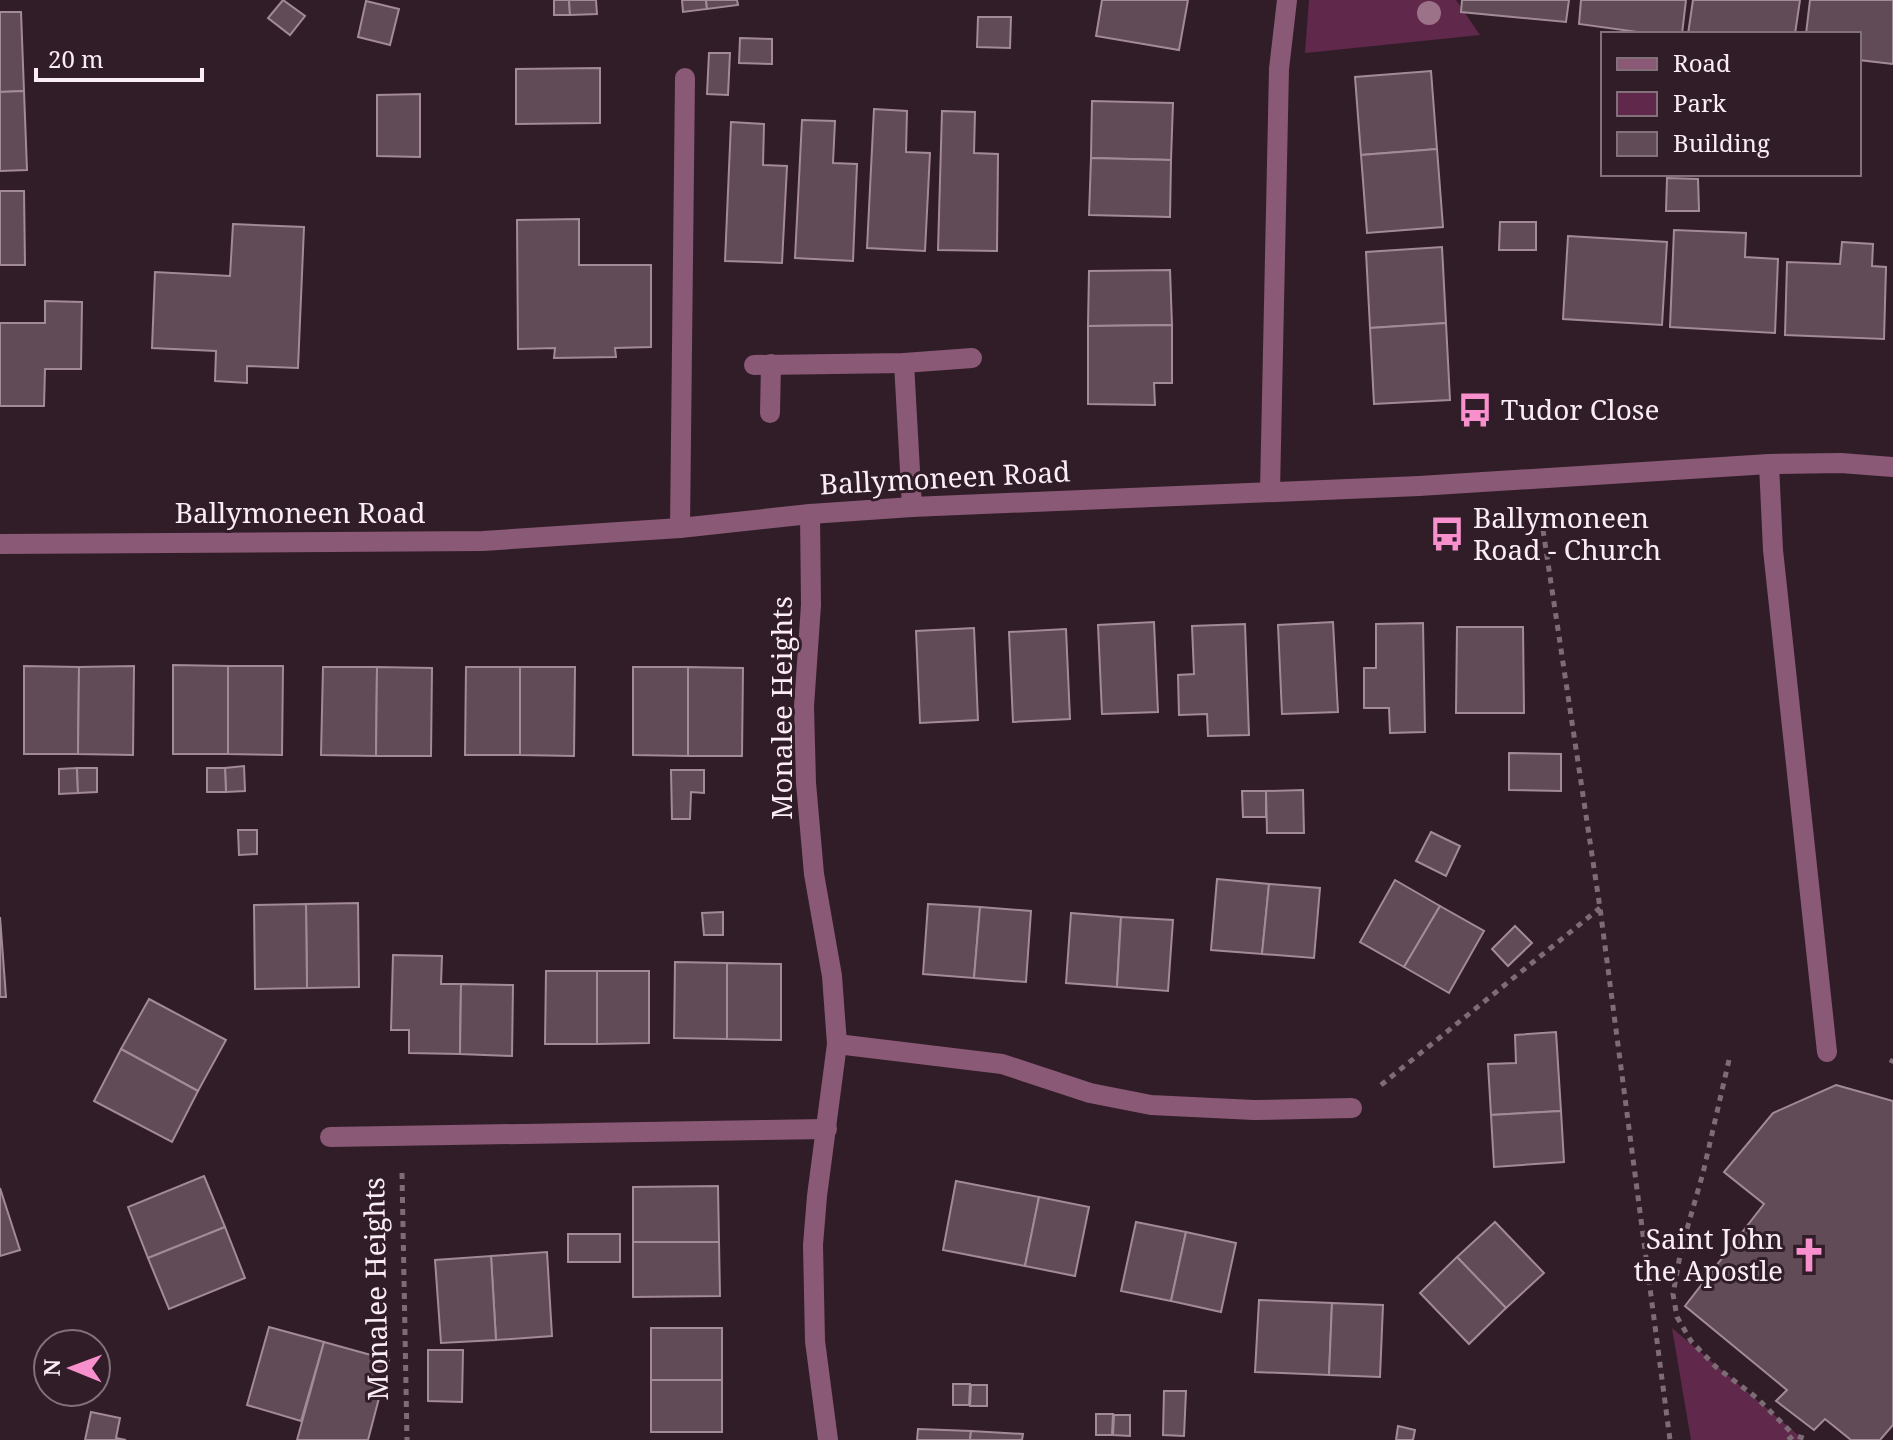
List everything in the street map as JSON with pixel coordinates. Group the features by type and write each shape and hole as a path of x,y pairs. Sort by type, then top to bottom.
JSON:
{"street":[{"path":"1270,491 1279,69 1287,0"},
{"path":"680,528 685,78"},
{"path":"770,413 762,365 904,363 972,358"},
{"path":"904,363 912,507"},
{"name":"Ballymoneen Road","path":"0,544 483,541 680,528 912,507 1419,486 1769,464 1841,463 1893,467"},
{"path":"1769,464 1773,550 1827,1052"},
{"name":"Monalee Heights","path":"810,514 811,605 804,706 806,783 814,874 832,976 837,1044 817,1196 812,1299 828,1440"},
{"path":"837,1044 1002,1064 1090,1093 1151,1105 1254,1110 1352,1108"},
{"name":"Monalee Heights","path":"330,1137 827,1129"}],"path":[{"path":"1543,530 1600,908 1670,1440"},
{"path":"1352,1108 1600,908"},
{"path":"1729,1060 1703,1173 1681,1250 1673,1294 1677,1317 1691,1341 1716,1367 1757,1398 1794,1435 1809,1440"},
{"name":"Monalee Heights","path":"402,1136 407,1440"},
{"path":"1788,1440 1794,1435"}],"green space":[{"path":"1309,0 1456,0 1480,35 1305,53"},
{"path":"1672,1328 1804,1440 1691,1440"}],"building":[{"path":"283,0 305,16 290,35 268,18"},
{"path":"554,0 569,0 570,15 554,15"},
{"path":"569,0 596,0 597,14 570,15"},
{"path":"682,0 706,0 707,9 683,12"},
{"path":"706,0 737,0 738,5 707,9"},
{"path":"1102,0 1188,0 1179,50 1096,36"},
{"path":"1462,0 1569,0 1566,22 1461,12"},
{"path":"1581,0 1686,0 1682,32 1637,32 1579,24"},
{"path":"1693,0 1800,0 1795,32 1688,32"},
{"path":"1810,0 1893,0 1893,64 1861,60 1861,32 1806,32"},
{"path":"366,1 399,9 390,45 358,37"},
{"path":"0,12 21,12 24,91 0,92"},
{"path":"978,17 1011,17 1010,48 977,47"},
{"path":"740,38 772,39 772,64 739,63"},
{"path":"709,53 730,53 728,95 707,94"},
{"path":"600,68 600,123 516,124 516,69"},
{"path":"1431,71 1437,149 1361,155 1355,77"},
{"path":"24,91 27,170 0,171 0,92"},
{"path":"420,94 420,157 377,156 377,95"},
{"path":"1092,101 1173,103 1171,160 1091,158"},
{"path":"874,109 907,111 906,152 930,153 925,251 867,248"},
{"path":"942,111 975,112 974,153 998,154 997,251 938,250"},
{"path":"802,120 835,121 833,163 857,164 853,261 795,258"},
{"path":"731,122 764,124 763,165 787,166 782,263 725,261"},
{"path":"1437,149 1443,227 1367,233 1361,155"},
{"path":"1091,158 1171,160 1170,217 1089,215"},
{"path":"1667,178 1698,179 1699,211 1666,211"},
{"path":"0,191 24,191 25,265 0,265"},
{"path":"579,219 579,265 651,265 651,347 615,348 616,357 554,358 555,348 518,349 517,220"},
{"path":"1500,222 1536,222 1536,250 1499,250"},
{"path":"233,224 304,227 298,368 247,366 247,383 215,381 216,351 152,348 155,272 230,276"},
{"path":"1674,230 1746,233 1745,257 1778,259 1775,333 1670,327"},
{"path":"1568,236 1667,242 1662,325 1563,319"},
{"path":"1842,242 1873,244 1872,266 1886,267 1884,339 1785,335 1787,262 1840,264"},
{"path":"1442,247 1446,323 1370,328 1366,252"},
{"path":"1170,270 1172,325 1088,326 1089,271"},
{"path":"45,301 82,302 81,369 45,369 44,406 0,406 0,323 45,323"},
{"path":"1446,323 1450,400 1374,404 1370,328"},
{"path":"1172,325 1172,383 1154,383 1155,405 1088,404 1088,326"},
{"path":"1154,622 1158,712 1102,714 1098,625"},
{"path":"1333,622 1338,712 1282,714 1278,625"},
{"path":"1423,623 1425,732 1390,733 1389,708 1364,708 1364,668 1376,668 1376,624"},
{"path":"1245,624 1249,735 1208,736 1207,714 1179,715 1178,675 1194,674 1192,626"},
{"path":"1457,627 1523,627 1524,713 1456,713"},
{"path":"974,628 978,720 920,723 916,631"},
{"path":"1066,629 1070,719 1013,722 1009,632"},
{"path":"173,665 228,666 228,754 173,754"},
{"path":"24,666 79,667 78,754 24,754"},
{"path":"134,666 133,755 78,754 79,667"},
{"path":"228,666 283,666 282,755 228,754"},
{"path":"323,667 377,667 376,756 321,755"},
{"path":"377,667 432,668 431,756 376,756"},
{"path":"466,667 520,667 520,755 465,755"},
{"path":"520,667 575,667 574,756 520,755"},
{"path":"633,667 688,667 688,756 633,755"},
{"path":"688,667 743,668 742,756 688,756"},
{"path":"1509,753 1561,754 1561,791 1509,790"},
{"path":"244,766 245,791 226,792 225,768"},
{"path":"77,768 78,793 59,794 59,769"},
{"path":"77,768 97,768 97,792 78,793"},
{"path":"207,768 225,768 226,792 207,792"},
{"path":"671,770 704,770 704,793 691,792 690,819 672,819"},
{"path":"1303,790 1304,833 1267,833 1266,791"},
{"path":"1242,791 1266,791 1266,817 1243,817"},
{"path":"238,830 257,830 257,854 239,855"},
{"path":"1431,832 1460,846 1446,876 1416,861"},
{"path":"1217,879 1269,884 1262,954 1211,950"},
{"path":"1395,880 1440,906 1404,967 1360,942"},
{"path":"1269,884 1320,888 1314,958 1262,954"},
{"path":"358,903 359,987 307,988 306,904"},
{"path":"306,904 307,988 255,989 254,905"},
{"path":"928,904 980,907 974,978 923,974"},
{"path":"1440,906 1484,931 1449,993 1404,967"},
{"path":"980,907 1031,911 1026,982 974,978"},
{"path":"723,912 723,935 704,935 702,913"},
{"path":"1071,913 1121,917 1117,987 1066,983"},
{"path":"0,917 6,997 0,997"},
{"path":"1121,917 1173,920 1168,991 1117,987"},
{"path":"1515,926 1532,943 1508,966 1492,949"},
{"path":"393,955 442,956 441,984 461,984 460,1054 409,1053 409,1030 391,1030"},
{"path":"675,962 727,963 727,1039 674,1038"},
{"path":"727,963 781,964 781,1040 727,1039"},
{"path":"546,971 597,971 597,1044 545,1044"},
{"path":"597,971 649,971 649,1043 597,1044"},
{"path":"461,984 513,985 512,1056 460,1054"},
{"path":"149,999 226,1040 198,1091 121,1049"},
{"path":"1556,1032 1561,1111 1491,1115 1488,1064 1516,1063 1515,1035"},
{"path":"121,1049 198,1091 172,1142 94,1101"},
{"name":"Saint John the Apostle","path":"1836,1085 1893,1101 1893,1425 1880,1440 1851,1440 1825,1419 1814,1430 1776,1401 1787,1390 1685,1306 1764,1204 1724,1172 1773,1113"},
{"path":"1561,1111 1564,1162 1494,1167 1491,1115"},
{"path":"204,1176 225,1227 148,1258 128,1207"},
{"path":"956,1181 1039,1197 1025,1266 943,1250"},
{"path":"718,1186 719,1242 633,1242 633,1187"},
{"path":"0,1188 20,1250 0,1256"},
{"path":"1039,1197 1089,1207 1075,1276 1025,1266"},
{"path":"1136,1222 1186,1232 1171,1301 1121,1291"},
{"path":"1495,1222 1544,1273 1506,1308 1457,1257"},
{"path":"225,1227 245,1278 169,1309 148,1258"},
{"path":"1186,1232 1236,1243 1221,1312 1171,1301"},
{"path":"568,1234 620,1234 620,1262 568,1262"},
{"path":"633,1242 719,1242 720,1296 633,1297"},
{"path":"547,1252 552,1336 496,1340 491,1256"},
{"path":"491,1256 496,1340 441,1343 435,1260"},
{"path":"1457,1257 1506,1308 1469,1344 1420,1293"},
{"path":"1259,1300 1332,1303 1329,1375 1255,1372"},
{"path":"1332,1303 1383,1305 1380,1377 1329,1375"},
{"path":"269,1327 324,1342 301,1421 247,1405"},
{"path":"651,1328 722,1328 722,1380 651,1380"},
{"path":"324,1342 389,1360 368,1440 297,1440"},
{"path":"428,1350 463,1350 462,1402 428,1401"},
{"path":"651,1380 722,1380 722,1432 651,1432"},
{"path":"953,1384 970,1384 969,1405 953,1405"},
{"path":"971,1385 987,1385 987,1406 970,1406"},
{"path":"1164,1391 1186,1391 1184,1436 1163,1435"},
{"path":"91,1412 120,1418 116,1438 126,1440 85,1440"},
{"path":"1096,1414 1113,1414 1112,1435 1096,1435"},
{"path":"1114,1415 1130,1415 1130,1436 1113,1435"},
{"path":"1398,1426 1415,1430 1413,1440 1396,1440"},
{"path":"918,1429 971,1431 970,1440 917,1440"},
{"path":"971,1431 1023,1434 1022,1440 970,1440"}],"place":[{"name":"Tudor Close","path":"1475,410"},
{"name":"Ballymoneen Road - Church","path":"1447,534"},
{"name":"Saint John the Apostle","path":"1809,1255"}]}
